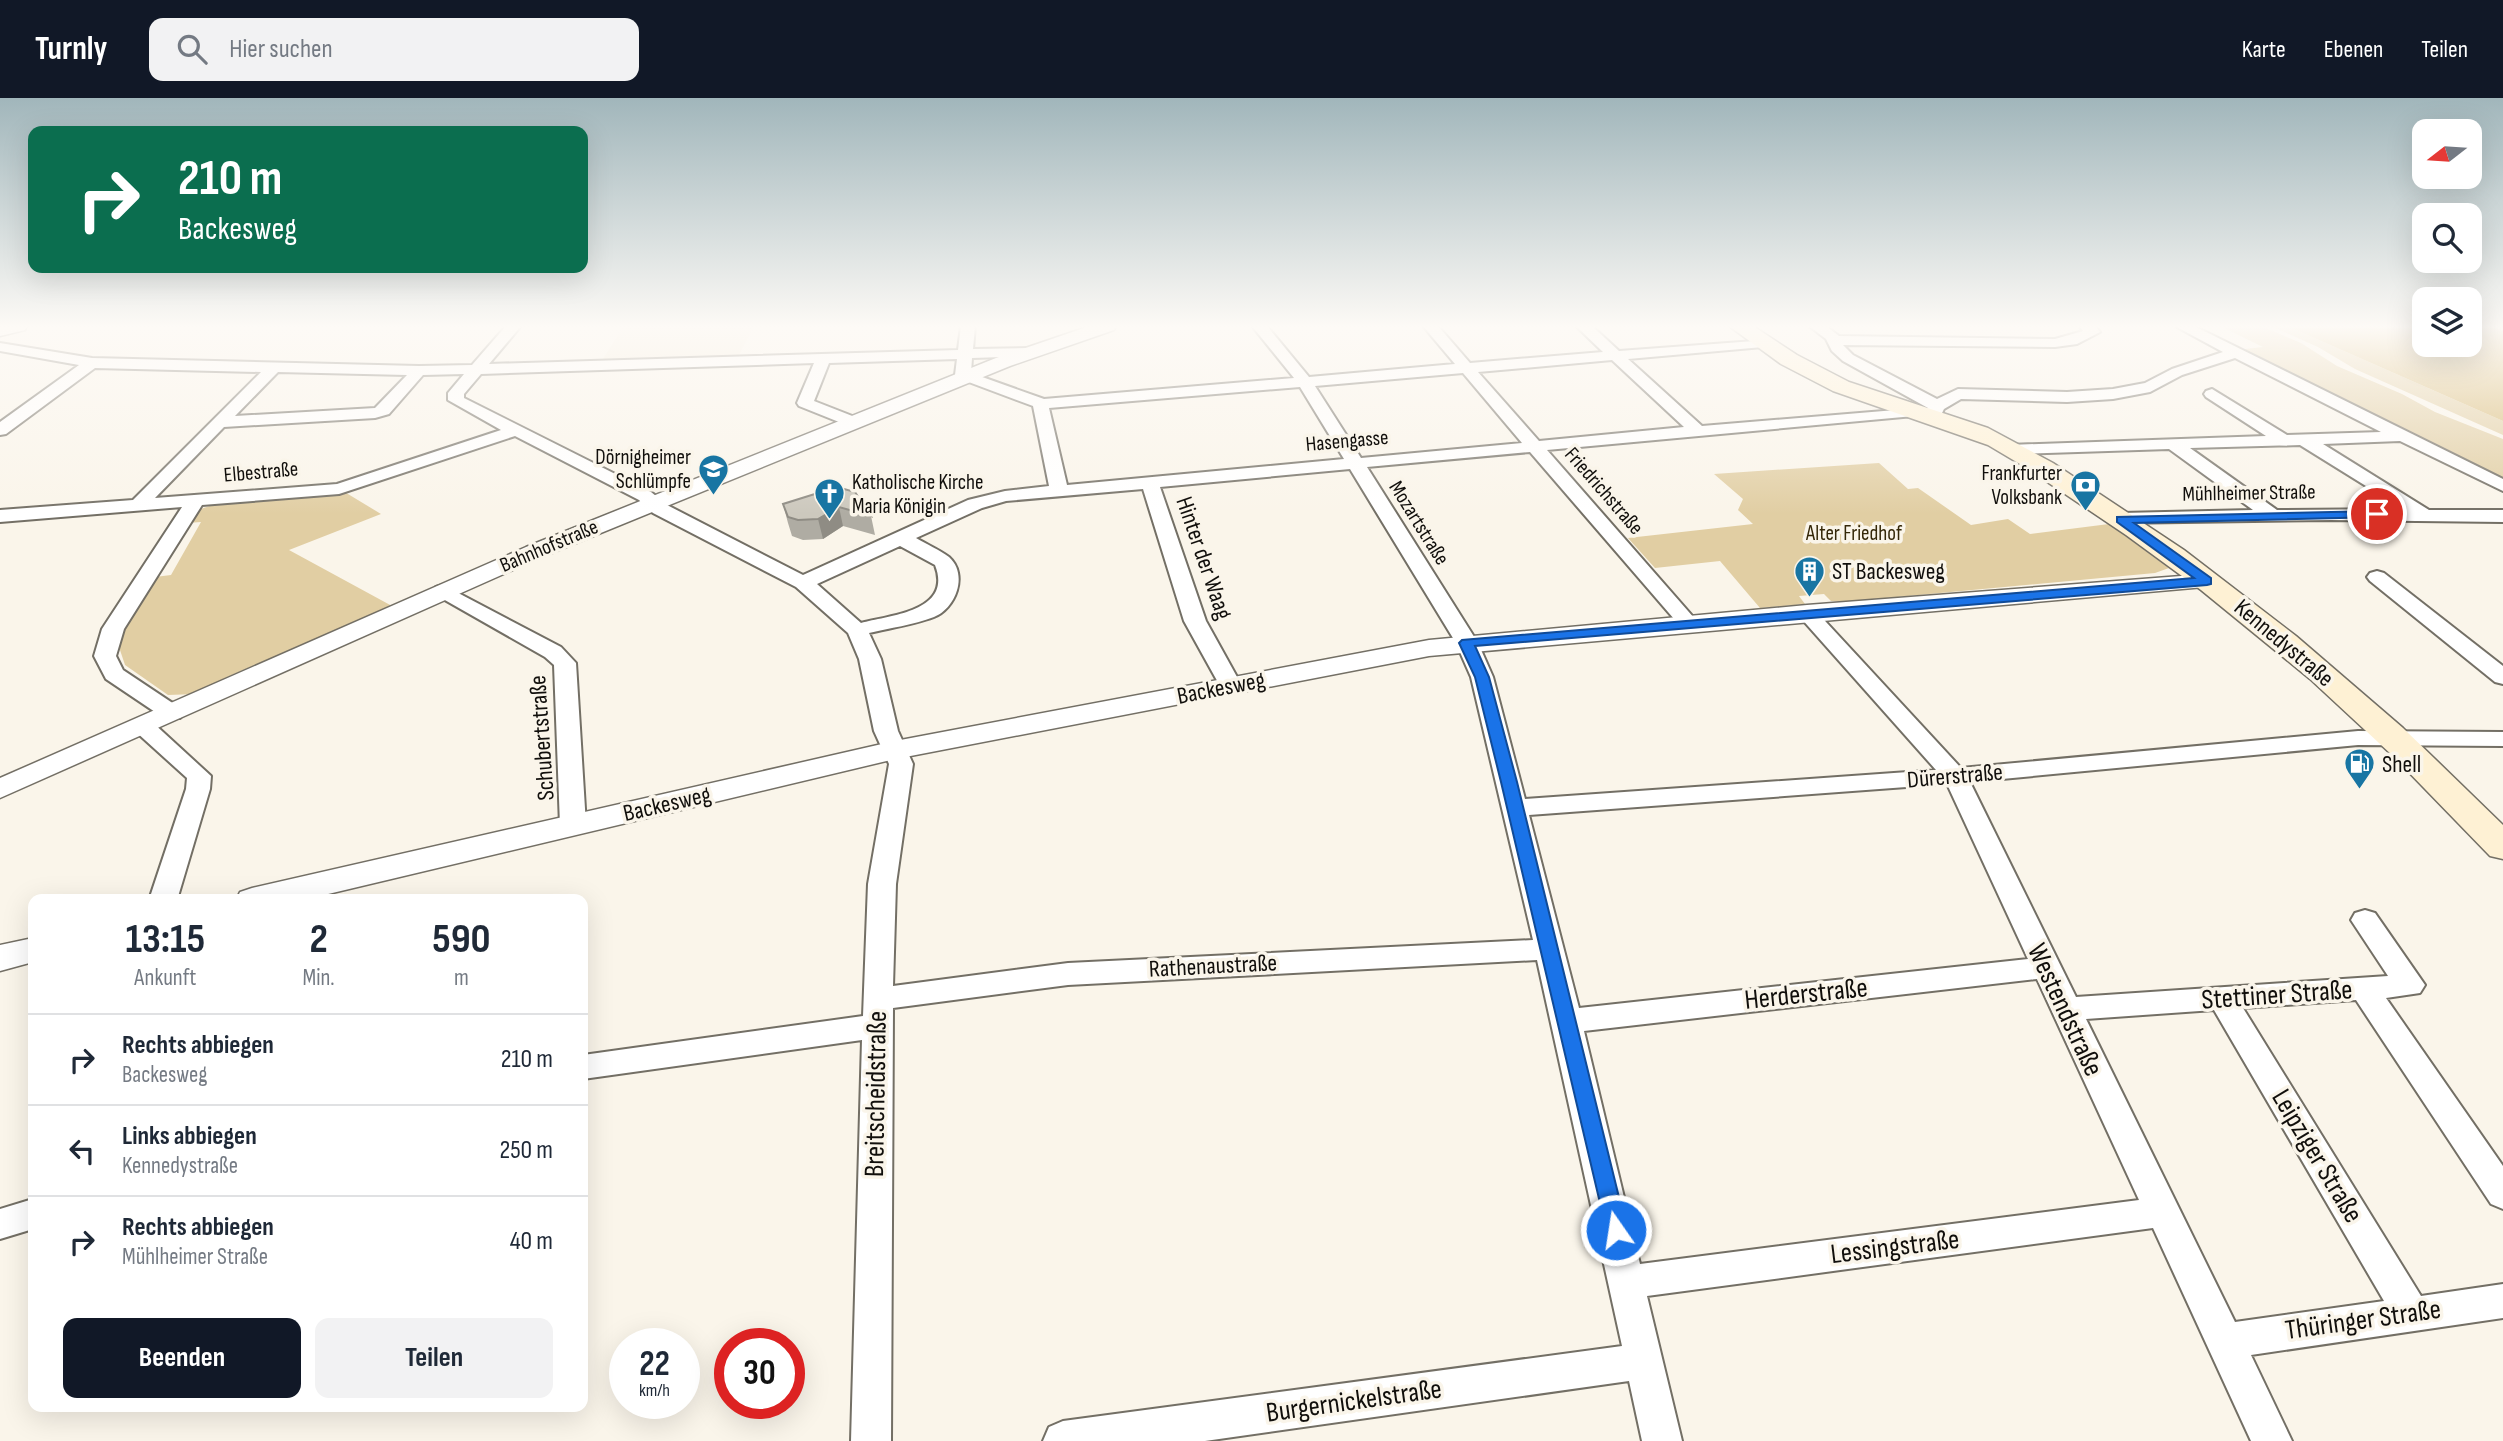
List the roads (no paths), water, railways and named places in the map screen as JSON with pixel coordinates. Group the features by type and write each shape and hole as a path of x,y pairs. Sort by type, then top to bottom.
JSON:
{"main road":[{"name":"Kennedystraße","path":"1855,389 1928,411 2015,450 2121,519 2207,581 2290,646 2394,738 2503,847"}],"street":[{"path":"0,430 57,389"},
{"path":"139,504 253,389"},
{"path":"220,422 375,413 383,411 403,389"},
{"path":"460,389 456,393 456,400 803,583 856,630 928,612 936,607 947,593 950,583 943,562 900,537"},
{"path":"811,389 805,403 853,423"},
{"name":"Bahnhofstraße","path":"0,789 443,591 937,389"},
{"path":"998,389 1041,404 1225,389"},
{"name":"Mozartstraße","path":"1309,389 1466,643 1482,677 1567,1021 1662,1441"},
{"name":"Friedrichstraße","path":"1485,389 1688,623"},
{"path":"1652,389 1698,431"},
{"path":"1894,389 1928,411"},
{"name":"Hasengasse","path":"803,583 986,500 1150,482 1928,411 1958,394 2067,397 2142,389"},
{"path":"2308,389 2503,486"},
{"path":"2212,394 2284,440"},
{"path":"1041,404 1059,491"},
{"name":"Elbestraße","path":"0,516 350,486 517,430"},
{"path":"2015,450 2404,436"},
{"path":"2305,440 2424,515"},
{"path":"2173,444 2272,515"},
{"name":"Hinter der Waag","path":"1150,482 1195,621 1231,686"},
{"path":"172,713 114,674 105,656 113,629 195,500"},
{"name":"Mühlheimer Straße","path":"2121,519 2272,515 2503,516"},
{"path":"2377,577 2503,677"},
{"name":"Backesweg","path":"278,894 895,750 1429,648 1688,623 2207,581"},
{"name":"Schubertstraße","path":"443,591 553,652 565,663 573,825"},
{"name":"Westendstraße","path":"1807,613 1955,776 2272,1441"},
{"name":"Breitscheidstraße","path":"856,630 870,660 886,730 901,764 883,884 878,1012 871,1441"},
{"path":"143,726 199,776 198,789 165,894"},
{"name":"Dürerstraße","path":"1516,808 1955,776 2358,738 2503,739"},
{"name":"Stettiner Straße","path":"2064,1009 2410,985 2365,920"},
{"name":"Rathenaustraße","path":"588,1066 1068,974 1549,949"},
{"path":"0,958 28,951"},
{"name":"Herderstraße","path":"1567,1021 2045,968"},
{"path":"2364,989 2503,1194"},
{"name":"Leipziger Straße","path":"2223,1000 2411,1312"},
{"name":"Lessingstraße","path":"1628,1282 2161,1212"},
{"path":"0,1224 28,1216"},
{"name":"Thüringer Straße","path":"2224,1341 2411,1312 2503,1301"},
{"name":"Burgernickelstraße","path":"1063,1441 1645,1361"}],"place":[{"name":"Dörnigheimer Schlümpfe","path":"714,496"},
{"name":"Frankfurter Volksbank","path":"2085,512"},
{"name":"Katholische Kirche Maria Königin","path":"829,521"},
{"name":"ST Backesweg","path":"1809,598"},
{"name":"Shell","path":"2359,791"}],"park label":[{"name":"Alter Friedhof","path":"1854,533"}]}
